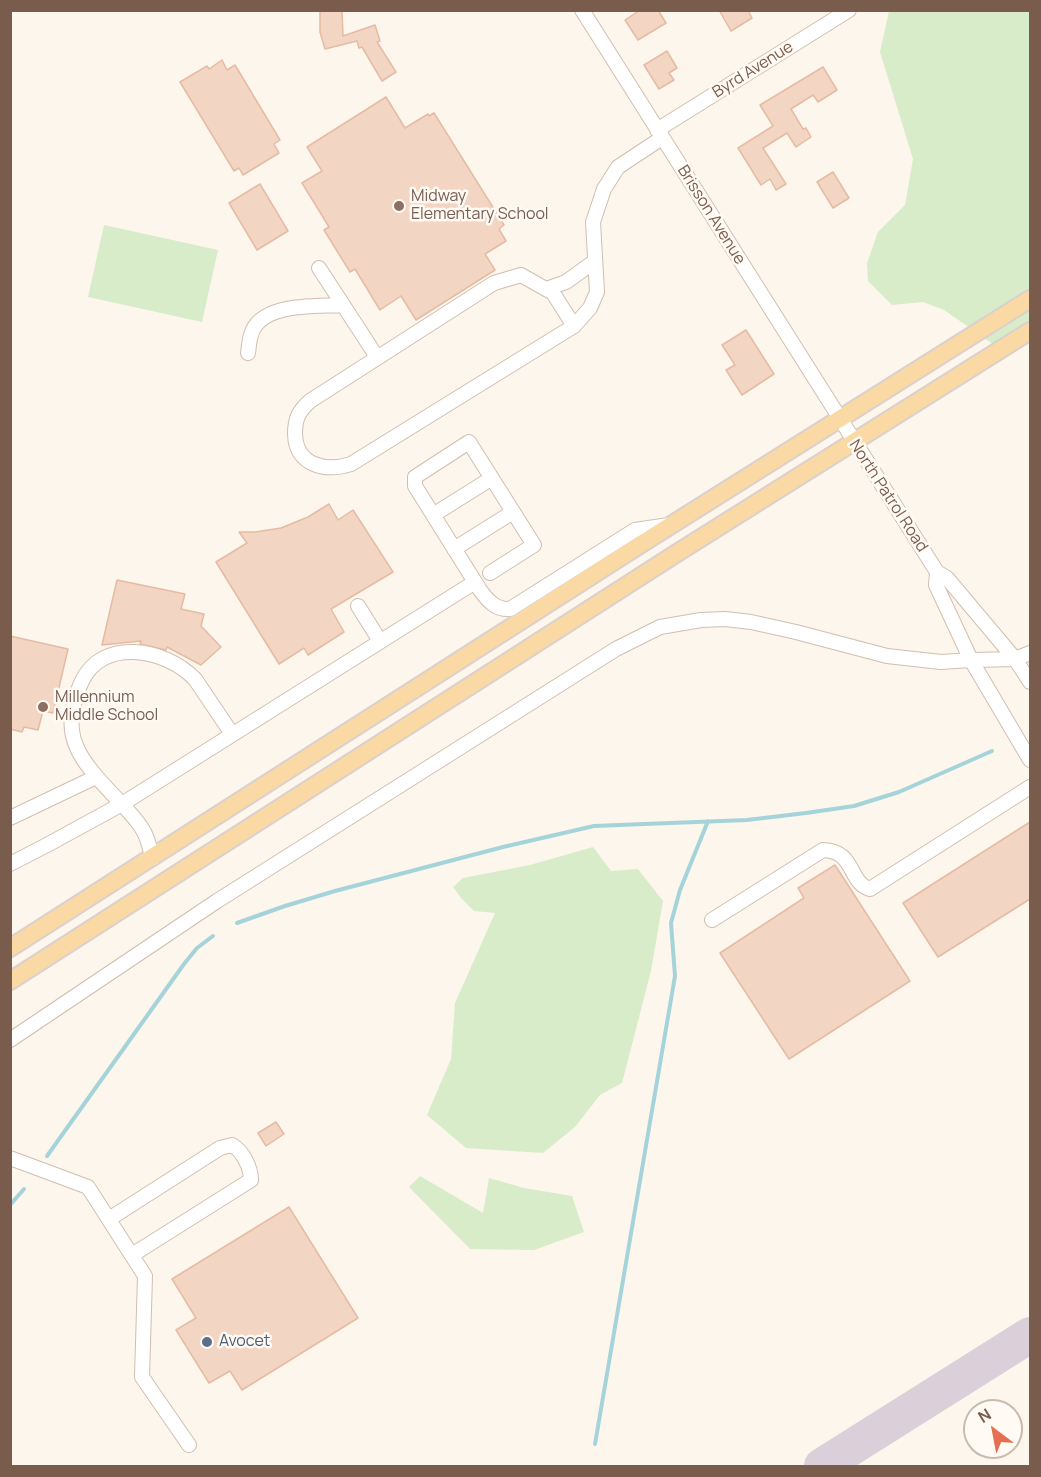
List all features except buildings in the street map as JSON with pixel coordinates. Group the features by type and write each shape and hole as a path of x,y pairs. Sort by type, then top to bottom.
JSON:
{"main road":[{"path":"10,948 672,524 1030,299"},
{"path":"10,981 670,558 1030,331"}],"street":[{"name":"Brisson Avenue","path":"582,10 840,419"},
{"name":"Byrd Avenue","path":"377,357 300,410 295,423 295,438 299,450 307,461 328,468 339,468 351,464 573,326 590,308 597,292 593,222 604,189 618,167 659,134 849,10"},
{"path":"546,289 566,282 595,261"},
{"path":"319,268 377,357 494,284 521,275 553,293 573,326"},
{"path":"248,353 251,333 258,322 268,314 283,309 343,305"},
{"name":"North Patrol Road","path":"840,419 937,572 947,578 976,612 1015,659 1030,682"},
{"path":"490,573 534,545 469,442 415,477 415,486 487,599 503,610 510,609 635,530 672,524"},
{"path":"433,515 492,478"},
{"path":"454,549 513,512"},
{"name":"North Patrol Road","path":"937,572 936,585 971,660 1030,760"},
{"path":"10,864 122,804 475,582"},
{"path":"358,606 380,641"},
{"path":"954,624 976,612"},
{"path":"10,1040 237,889 616,649 660,627 701,620 725,619 751,622 887,656 941,662 1015,659 1030,653"},
{"path":"153,858 145,832 96,777 76,747 70,721 72,705 84,676 100,659 111,654 145,653 169,660 195,679 232,734"},
{"path":"10,818 96,777"},
{"path":"712,920 823,850 838,853 844,858 861,884 870,889 1030,787"},
{"path":"109,1219 220,1148 232,1145 238,1150 251,1171 251,1180 132,1255"},
{"path":"10,1158 88,1187 132,1255 145,1276 142,1377 189,1445"}],"green space":[{"path":"889,11 1030,11 1030,290 970,328 944,310 923,302 892,305 868,281 867,263 878,232 905,205 913,159 880,52"},
{"path":"104,225 218,250 202,322 88,297"},
{"path":"1030,309 1030,322 994,345 984,338"},
{"path":"593,847 611,871 638,869 663,901 651,971 622,1083 600,1095 575,1127 543,1153 466,1148 427,1115 451,1059 455,1003 495,913 474,911 453,887 463,878 530,865"},
{"path":"420,1176 483,1213 489,1178 524,1188 572,1196 584,1232 534,1250 470,1249 409,1187"}],"waterway":[{"path":"237,923 335,891 594,826 747,820 854,806 899,792 992,751"},
{"path":"595,1444 675,976 671,923 680,890 708,821"},
{"path":"47,1156 184,964 197,948 213,936"},
{"path":"10,1205 24,1189"}],"taxiway":[{"path":"822,1466 1030,1335"}],"place":[{"name":"Midway Elementary School","path":"399,206"},
{"name":"Millennium Middle School","path":"43,707"},
{"name":"Avocet","path":"207,1342"}]}
